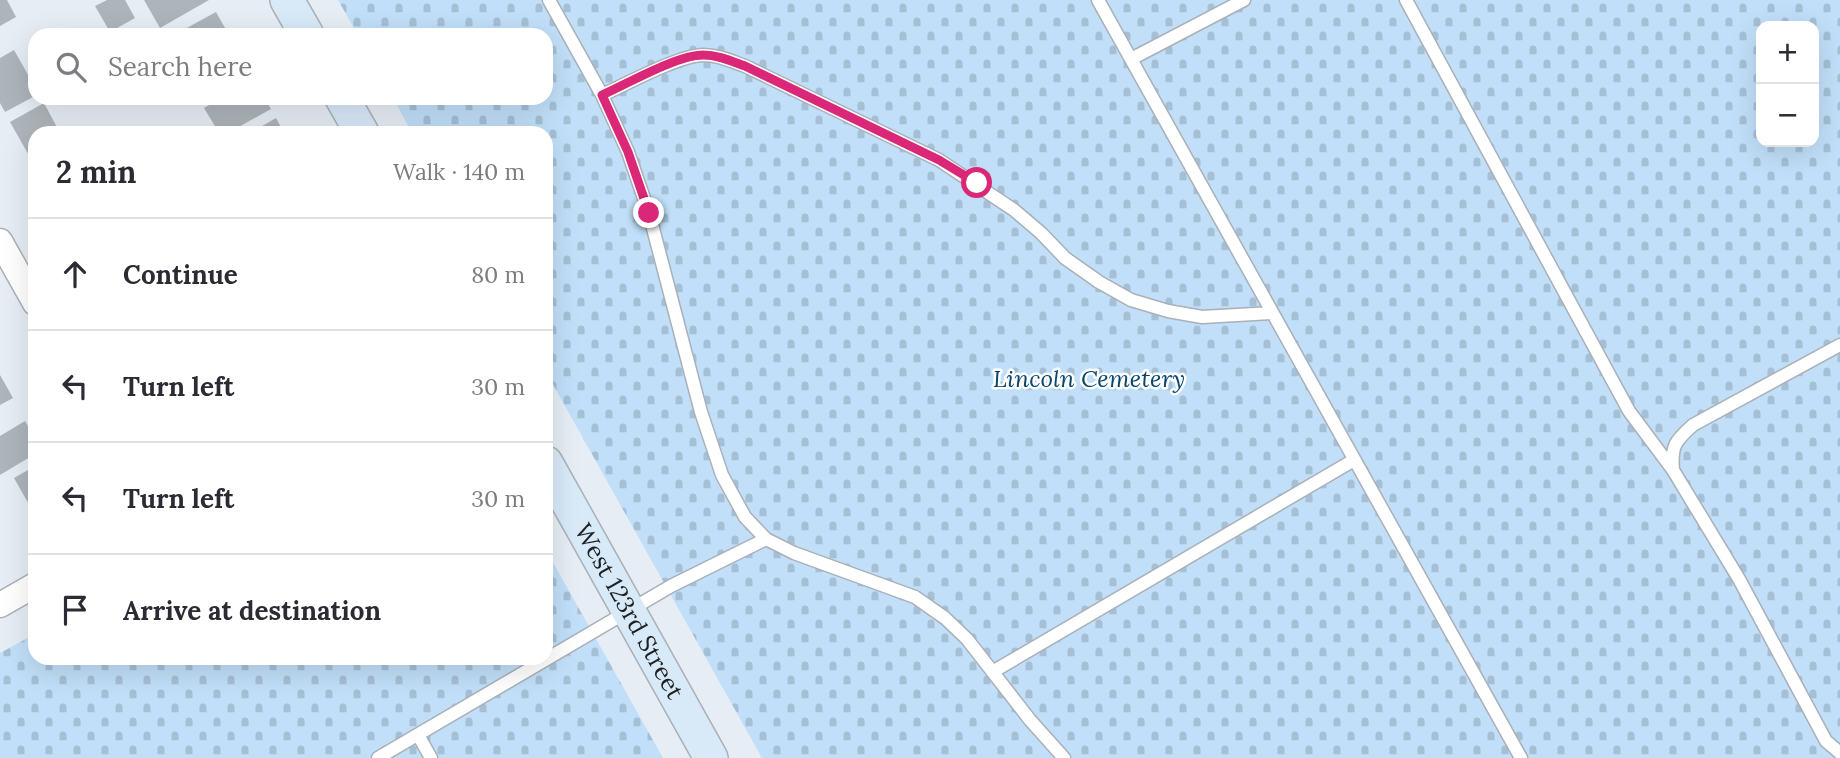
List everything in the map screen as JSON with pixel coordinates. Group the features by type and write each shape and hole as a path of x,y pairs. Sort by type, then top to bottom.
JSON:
{"street":[{"path":"287,0 303,28"},
{"path":"346,105 358,126"},
{"path":"0,240 28,290"},
{"name":"West 123rd Street","path":"553,476 711,758"},
{"path":"0,605 28,589"}],"lane":[{"path":"549,0 602,95 628,152 649,213 701,412 722,475 745,517 766,539 794,553 915,597 945,618 967,639 1030,720 1064,758"},
{"path":"1098,0 1521,758"},
{"path":"1131,59 1244,0"},
{"path":"1406,0 1629,411 1673,470 1739,579 1826,741 1840,752"},
{"path":"602,95 677,61 701,55 721,57 745,66 939,160 1014,210 1065,258 1131,300 1202,317 1272,313"},
{"path":"1673,470 1671,453 1677,439 1693,425 1840,345"},
{"path":"994,671 1354,460"},
{"path":"553,656 671,586 766,539"},
{"path":"378,758 538,665"},
{"path":"418,735 431,758"}],"green space":[{"name":"Lincoln Cemetery","path":"338,0 1840,0 1840,758 762,758 553,385 553,126 408,126 397,105 553,105 553,28 354,28"},
{"path":"553,562 663,758 0,758 0,653 28,638 28,665 553,665"}],"building":[{"path":"0,0 7,0 16,17 0,26"},
{"path":"107,0 125,0 135,18 117,28 108,28 95,6"},
{"path":"144,0 209,0 160,28"},
{"path":"216,12 225,28 187,28"},
{"path":"14,50 28,75 28,100 5,112 0,103 0,58"},
{"path":"45,105 56,126 28,126 28,154 10,122"},
{"path":"209,105 269,105 271,109 241,126 215,126 204,108"},
{"path":"276,118 280,126 262,126"},
{"path":"0,375 13,398 0,405"},
{"path":"25,421 28,426 28,458 0,475 0,436"},
{"path":"28,470 28,503 14,478"}],"route":[{"path":"649,213 628,152 602,95 677,61 701,55 721,57 745,66 939,160 977,183"}]}
